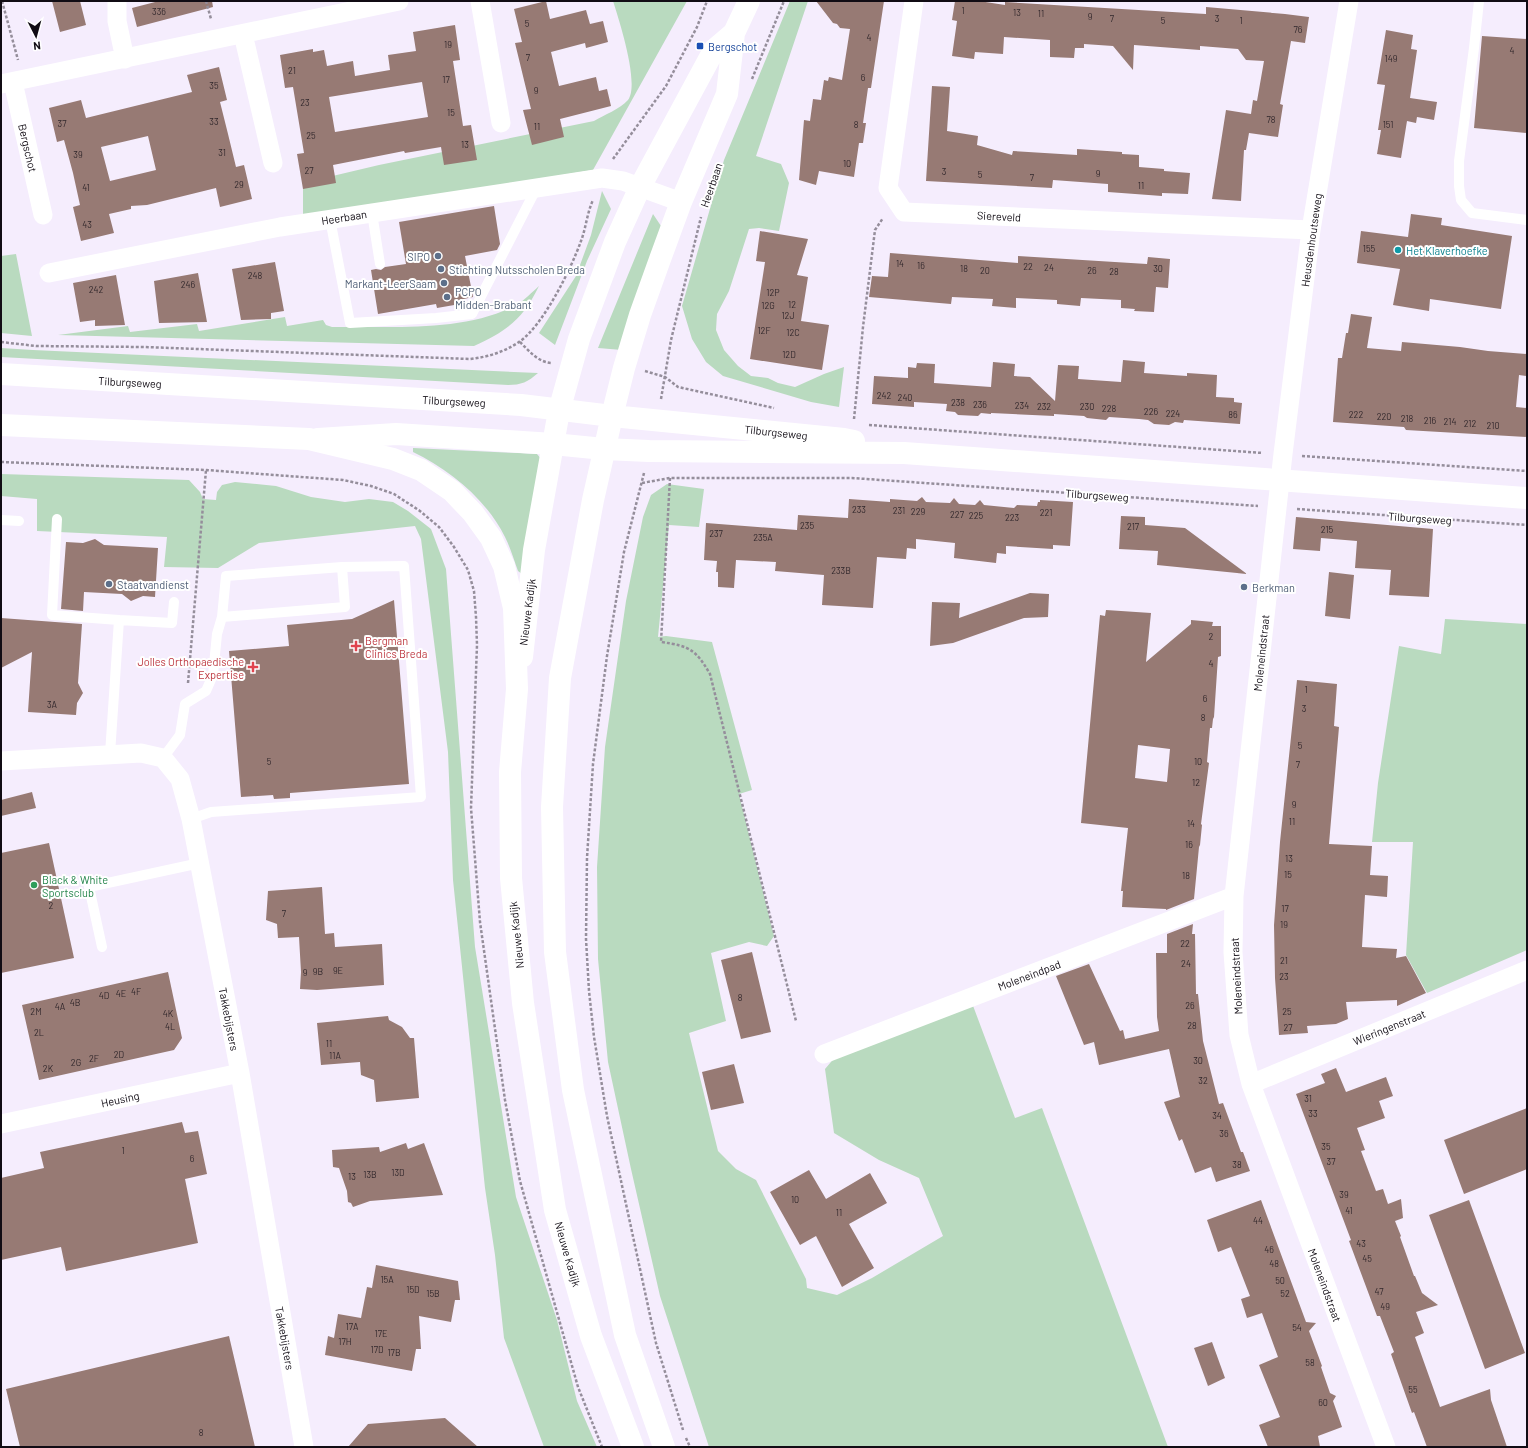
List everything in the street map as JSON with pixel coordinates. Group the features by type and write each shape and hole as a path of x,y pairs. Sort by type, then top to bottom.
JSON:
{"main road":[{"name":"Heerbaan","path":"612,416 624,368 640,316 681,202 727,94 734,33 749,1"},
{"name":"Heerbaan","path":"558,411 579,339 615,242 640,187 714,50 734,33"},
{"name":"Tilburgseweg","path":"1,374 521,405 558,411 844,439 904,453"},
{"name":"Nieuwe Kadijk","path":"558,411 534,550 527,619 517,689 510,772 510,878 523,1003 556,1210 591,1336 633,1447"},
{"path":"612,416 593,500 560,678 552,807 555,952 573,1090 625,1335 664,1447"},
{"name":"Tilburgseweg","path":"1,425 308,439 396,434 649,451 904,453 1527,498"},
{"name":"Tilburgseweg","path":"308,439 393,459 421,470 452,491 473,513 491,538 504,566 514,608 517,689"}],"street":[{"path":"117,1 117,21 125,59"},
{"path":"12,82 244,34 322,9 399,1"},
{"path":"480,1 500,123"},
{"name":"Siereveld","path":"914,1 888,188 904,212 1311,230"},
{"name":"Heusdenhoutseweg","path":"1280,481 1311,230 1349,1"},
{"path":"244,34 272,163"},
{"name":"Bergschot","path":"12,82 43,215"},
{"name":"Heerbaan","path":"49,273 280,227 602,178 623,181 681,202"},
{"name":"Moleneindstraat","path":"1280,481 1234,896 1233,952 1239,1035 1251,1084 1386,1447"},
{"path":"1,762 141,753 163,758"},
{"name":"Takkebijsters","path":"163,758 180,779 191,819 240,1073 304,1447"},
{"name":"Moleneindpad","path":"824,1054 1234,896"},
{"name":"Wieringenstraat","path":"1251,1084 1527,970"},
{"name":"Heusing","path":"1,1124 240,1073"}],"lane":[{"path":"1479,1 1459,161 1459,186 1461,200 1472,213 1527,220"},
{"path":"330,219 350,323 436,318 472,314 534,193 534,188"},
{"path":"372,213 380,264"},
{"path":"57,519 52,615 172,623 174,602"},
{"path":"1,520 19,521"},
{"path":"163,758 180,734 185,704 206,691 213,675 217,634 222,617 226,576 342,567 404,566 421,797 211,812 191,819"},
{"path":"222,617 345,607 342,567"},
{"path":"110,754 119,620"},
{"path":"102,947 89,887 200,863"}],"path":[{"path":"2,1 12,82"},
{"path":"749,86 784,1"},
{"path":"854,424 863,327 875,230 895,198"},
{"name":"Heerbaan","path":"702,213 671,340 665,377 678,387 775,409"},
{"path":"1,342 36,346 144,347 470,359 489,356 520,342"},
{"path":"867,425 1527,472"},
{"path":"649,451 624,552 607,656 593,764 588,858 586,939 589,991 594,1037 607,1116 656,1343 690,1447"},
{"path":"1,462 206,470 343,480 371,486 394,494 420,511 438,527 454,547"},
{"path":"185,704 192,644 206,470"},
{"path":"670,478 661,642 680,645 694,652 701,659 710,674 796,1021"},
{"name":"Tilburgseweg","path":"642,483 670,478 852,478 1527,525"}],"green space":[{"path":"613,1 687,1 593,170 303,218 303,183 379,165 594,121 621,106 628,100 631,92 632,80 620,22"},
{"path":"790,1 808,1 756,156 781,164 789,183 779,231 759,228 749,229 729,291 717,314 716,330 724,350 738,366 751,376 768,378 778,383 795,387 844,367 839,407 811,402 723,376 706,362 692,339 682,306 724,160"},
{"path":"602,191 611,209 587,261 555,345 539,333 576,276 591,235"},
{"path":"653,214 661,226 622,350 598,348"},
{"path":"16,254 32,336 1,333 1,256"},
{"path":"539,286 527,307 513,323 496,335 474,346 58,335 128,326 130,332 197,324 199,331 285,317 287,326 323,320 326,325 332,327 402,327 450,324 496,314 516,305"},
{"path":"1,348 538,373 531,379 524,382 508,385 1,357"},
{"path":"413,448 537,454 542,460 522,574 518,571 505,537 488,510 466,487 427,459 413,452"},
{"path":"1,474 189,480 200,492 203,499 216,500 217,492 222,485 235,482 276,486 311,497 345,502 369,499 393,502 408,511 431,529 446,569 475,947 516,1197 557,1320 577,1401 597,1447 544,1447 504,1338 495,1255 485,1188 453,880 448,752 421,539 415,526 259,543 218,568 164,567 167,537 37,531 37,499 1,496"},
{"path":"667,484 704,489 699,527 669,525 658,637 666,636 712,642 752,790 739,794 774,936 767,946 749,942 711,953 726,1021 689,1033 718,1151 736,1169 756,1180 806,1279 807,1288 837,1295 872,1278 943,1236 919,1178 879,1160 834,1133 825,1069 836,1056 972,1003 1015,1118 1042,1108 1168,1447 709,1447 660,1296 631,1169 608,1062 598,959 597,867 605,747 626,601 643,517 651,495"},
{"path":"1445,619 1527,624 1527,950 1427,993 1406,955 1413,842 1372,842 1378,783 1399,646 1441,654"}],"building":[{"path":"52,1 80,1 86,25 60,32"},
{"path":"159,1 212,1 213,7 137,27 132,8"},
{"path":"546,1 550,19 586,10 590,24 603,21 608,42 586,48 585,43 551,52 559,86 596,77 599,91 607,89 611,106 560,119 564,137 532,145 523,110 531,109 515,43 522,42 514,9"},
{"path":"816,1 884,1 871,88 868,88 863,123 866,123 863,143 859,143 854,177 819,171 816,185 799,180 804,120 810,121 813,99 821,100 824,80 828,81 829,77 842,80 850,29 840,28 837,24 833,23"},
{"path":"955,1 979,1 1005,5 1005,2 1206,14 1206,7 1309,17 1305,43 1291,41 1280,104 1283,105 1278,137 1249,133 1246,150 1244,150 1241,201 1212,199 1226,110 1251,114 1253,100 1257,101 1264,61 1246,60 1238,49 1200,46 1200,50 1134,45 1133,70 1113,46 1084,44 1084,48 1075,48 1074,58 1050,57 1050,40 1004,37 1003,54 975,52 974,59 952,56 957,21 952,20"},
{"path":"455,25 460,60 453,61 463,126 471,125 477,160 444,165 441,147 405,153 404,151 333,165 336,183 303,189 297,154 304,153 293,87 285,88 280,55 313,49 313,52 324,50 327,66 353,61 355,76 390,70 388,55 416,51 413,32","holes":["422,82 428,117 335,132 329,97"]},
{"path":"1386,30 1413,35 1411,49 1417,50 1410,98 1437,102 1434,120 1417,117 1416,123 1407,121 1401,158 1377,154 1381,130 1378,130 1385,85 1377,84"},
{"path":"1482,36 1527,39 1527,133 1474,128"},
{"path":"219,67 227,100 220,102 236,167 244,165 252,199 220,207 216,188 147,205 131,206 131,209 109,214 114,233 81,241 73,207 80,205 73,173 64,140 57,142 49,108 81,100 86,118 192,92 187,75","holes":["148,136 156,170 110,181 101,147"]},
{"path":"932,86 950,87 947,131 978,136 977,145 1012,155 1013,151 1077,155 1077,149 1122,152 1122,154 1139,155 1139,167 1190,173 1188,194 1162,193 1162,196 1108,192 1108,184 1053,180 1052,188 926,181"},
{"path":"494,206 500,244 497,250 465,256 473,297 459,300 460,304 437,308 436,304 378,314 371,270 381,270 385,267 406,264 399,222"},
{"path":"1411,214 1442,218 1441,225 1512,236 1501,309 1430,299 1429,311 1393,305 1400,269 1357,263 1361,231 1408,237"},
{"path":"760,231 808,239 797,275 808,277 801,321 829,325 822,370 750,359 765,262 756,261"},
{"path":"890,253 1018,263 1018,256 1147,264 1148,257 1170,259 1168,288 1156,287 1154,312 1134,311 1135,309 1121,308 1121,300 1081,298 1080,306 1057,304 1057,300 1016,298 1016,308 992,306 993,299 952,297 951,304 869,297 872,276 888,277"},
{"path":"275,262 284,311 271,313 271,319 241,320 232,269"},
{"path":"198,273 207,322 159,323 154,281"},
{"path":"116,275 125,325 95,326 95,320 80,322 73,283"},
{"path":"1351,314 1372,317 1367,348 1401,351 1402,342 1527,354 1527,376 1519,375 1516,407 1527,408 1527,437 1406,430 1404,427 1333,422 1338,358 1342,358"},
{"path":"1123,360 1145,362 1144,373 1187,376 1187,373 1217,375 1216,397 1234,398 1234,402 1242,403 1240,424 1184,420 1183,423 1175,422 1169,425 1154,424 1148,420 1139,419 1109,417 1106,420 1087,418 1084,416 1054,414 1054,416 991,413 981,413 978,416 958,415 955,412 946,411 947,404 914,402 914,407 872,404 874,376 908,378 908,367 916,368 917,363 935,364 934,383 991,387 993,362 1015,364 1014,376 1030,377 1055,401 1058,365 1079,366 1078,379 1121,382"},
{"path":"922,497 926,502 950,503 954,498 959,504 975,505 980,500 984,505 1014,508 1017,505 1037,506 1040,500 1073,502 1070,546 1053,545 1053,549 1006,546 1006,554 997,553 996,563 954,558 955,543 916,539 916,549 907,548 906,559 877,557 873,608 822,605 824,575 775,571 776,562 736,560 734,588 718,587 718,572 716,572 717,561 704,560 706,523 797,530 798,515 848,518 849,499 890,502 890,499 917,501"},
{"path":"1121,516 1145,517 1145,525 1185,528 1247,574 1157,565 1158,551 1119,549"},
{"path":"1296,517 1433,529 1429,597 1389,595 1391,570 1355,568 1357,541 1321,538 1320,551 1293,549"},
{"path":"95,539 104,545 158,548 155,597 143,596 131,601 122,594 84,592 83,611 61,609 66,542 83,543"},
{"path":"1329,572 1354,575 1350,619 1325,616"},
{"path":"1030,593 1049,594 1048,617 1024,618 953,643 930,646 932,602 960,603 959,618"},
{"path":"394,600 409,784 290,793 290,798 274,799 273,795 241,797 229,651 289,646 287,625 352,619"},
{"path":"1106,610 1151,613 1146,662 1191,624 1191,620 1213,622 1212,626 1221,626 1221,656 1218,657 1214,717 1212,728 1210,728 1207,762 1209,763 1201,824 1194,899 1166,910 1122,907 1123,891 1121,891 1128,828 1081,823 1100,615 1105,616","holes":["1138,745 1170,749 1167,782 1135,778"]},
{"path":"1,618 82,624 78,683 83,693 77,703 76,715 28,712 32,652 1,668"},
{"path":"1297,680 1337,684 1334,726 1339,727 1329,844 1372,846 1370,875 1388,876 1387,897 1365,895 1362,947 1397,949 1396,958 1406,956 1426,993 1397,1006 1397,1000 1346,1002 1348,1019 1336,1024 1307,1026 1308,1033 1279,1035 1275,978 1274,925 1280,842"},
{"path":"32,792 36,808 1,816 1,800"},
{"path":"49,843 74,958 1,973 1,853"},
{"path":"322,887 325,934 334,933 335,947 382,944 384,985 317,990 300,989 301,972 299,937 278,938 277,924 266,920 268,891"},
{"path":"1193,924 1192,934 1195,934 1196,994 1198,994 1203,1041 1219,1104 1223,1103 1241,1152 1243,1152 1250,1171 1216,1182 1211,1167 1195,1173 1182,1139 1179,1141 1164,1102 1180,1097 1169,1049 1099,1065 1094,1042 1084,1045 1056,976 1089,964 1120,1031 1123,1030 1125,1039 1159,1031 1157,1017 1156,953 1167,953 1167,934"},
{"path":"752,952 771,1032 741,1039 721,960"},
{"path":"168,972 182,1038 174,1050 39,1080 22,1005"},
{"path":"388,1016 389,1020 402,1027 410,1038 414,1038 419,1098 376,1102 374,1080 361,1075 360,1062 321,1065 317,1023"},
{"path":"734,1064 744,1103 711,1110 702,1072"},
{"path":"1336,1068 1346,1092 1386,1077 1393,1096 1379,1101 1385,1118 1357,1128 1365,1150 1361,1151 1376,1191 1383,1189 1388,1204 1401,1199 1403,1218 1395,1221 1401,1236 1400,1237 1414,1276 1422,1293 1438,1305 1416,1312 1424,1333 1415,1337 1440,1407 1490,1389 1491,1400 1507,1447 1427,1447 1414,1412 1412,1413 1391,1354 1394,1352 1380,1316 1377,1316 1349,1241 1351,1240 1296,1094 1325,1083 1321,1074"},
{"path":"1527,1108 1527,1169 1464,1194 1444,1140"},
{"path":"182,1122 185,1133 198,1131 207,1174 185,1179 198,1243 66,1271 61,1247 1,1260 1,1178 44,1168 40,1152"},
{"path":"406,1143 408,1149 424,1143 443,1195 370,1201 353,1207 351,1203 348,1202 347,1191 339,1168 333,1167 332,1150 379,1147 380,1152"},
{"path":"809,1170 826,1199 870,1173 887,1203 849,1224 874,1268 842,1287 816,1236 800,1245 770,1192"},
{"path":"1261,1200 1306,1322 1316,1323 1309,1331 1330,1393 1336,1396 1333,1401 1342,1427 1318,1436 1320,1447 1268,1447 1259,1425 1280,1417 1259,1365 1278,1357 1262,1313 1247,1318 1241,1299 1250,1296 1231,1247 1218,1252 1207,1220"},
{"path":"1469,1200 1525,1353 1485,1369 1429,1215"},
{"path":"376,1265 458,1281 460,1300 455,1300 451,1322 419,1316 421,1349 416,1349 412,1371 325,1355 328,1336 334,1338 338,1314 361,1318 367,1287 372,1288"},
{"path":"229,1336 255,1447 20,1447 6,1389"},
{"path":"1212,1342 1225,1378 1208,1386 1194,1348"},
{"path":"445,1418 478,1447 348,1447 368,1424"}],"place":[{"name":"Bergschot","path":"700,46"},
{"name":"Het Klaverhoefke","path":"1398,250"},
{"name":"SIPO","path":"438,256"},
{"name":"Stichting Nutsscholen Breda","path":"441,269"},
{"name":"Markant-LeerSaam","path":"444,283"},
{"name":"PCPO Midden-Brabant","path":"447,297"},
{"name":"Staatvandienst","path":"109,584"},
{"name":"Berkman","path":"1244,587"},
{"name":"Bergman Clinics Breda","path":"356,646"},
{"name":"Jolles Orthopaedische Expertise","path":"253,667"},
{"name":"Black & White Sportsclub","path":"34,885"}]}
